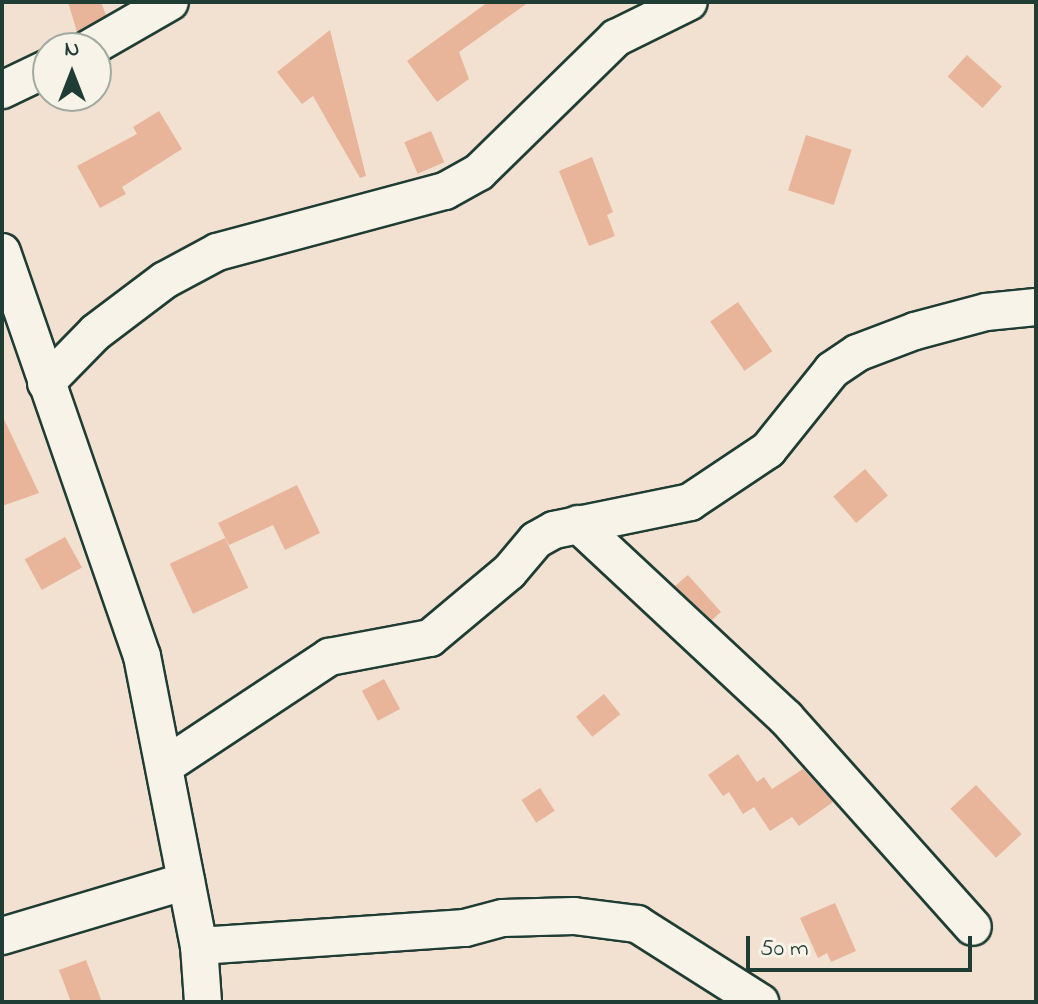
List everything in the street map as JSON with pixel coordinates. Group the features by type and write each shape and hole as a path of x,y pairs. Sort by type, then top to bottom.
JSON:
{"street":[{"path":"112,35 170,2"},
{"path":"46,383 96,332 165,280 217,252 445,191 479,172 616,38 689,2"},
{"path":"2,90 32,76"},
{"path":"2,252 142,656 166,765 199,946 203,1002"},
{"path":"166,765 329,657 430,638 509,572 536,540 578,524 670,510 690,502 768,450 825,378 857,353 915,331 986,312 1036,307"},
{"path":"578,524 786,718 973,927"},
{"path":"2,936 186,881"},
{"path":"199,946 465,928 503,918 574,916 637,924 760,1002"}],"building":[{"path":"68,2 101,2 106,15 77,32"},
{"path":"488,2 529,2 459,52 469,79 437,102 407,61"},
{"path":"330,30 366,176 360,178 313,96 302,104 277,72"},
{"path":"967,55 1002,86 983,108 948,77"},
{"path":"159,111 182,149 122,187 126,194 100,208 77,166 137,134 133,127"},
{"path":"431,131 444,162 418,174 404,142"},
{"path":"806,135 852,150 834,205 788,190"},
{"path":"592,157 613,212 607,215 615,236 589,246 559,171"},
{"path":"738,302 772,351 745,371 710,322"},
{"path":"2,415 39,493 2,506"},
{"path":"865,469 888,495 856,523 833,497"},
{"path":"297,485 320,533 285,550 273,525 229,545 218,523"},
{"path":"65,537 82,568 42,590 25,559"},
{"path":"225,538 248,588 193,614 170,564"},
{"path":"688,575 721,612 712,620 675,586"},
{"path":"384,679 400,709 378,721 362,691"},
{"path":"604,694 620,714 592,737 576,717"},
{"path":"738,754 757,782 764,777 772,789 803,769 833,802 799,826 792,817 770,831 754,807 743,814 729,792 723,796 708,775"},
{"path":"976,785 1022,834 996,858 950,809"},
{"path":"540,788 555,811 536,823 522,800"},
{"path":"835,903 856,951 831,962 827,953 818,958 800,918"},
{"path":"86,960 102,1002 71,1002 59,970"}]}
